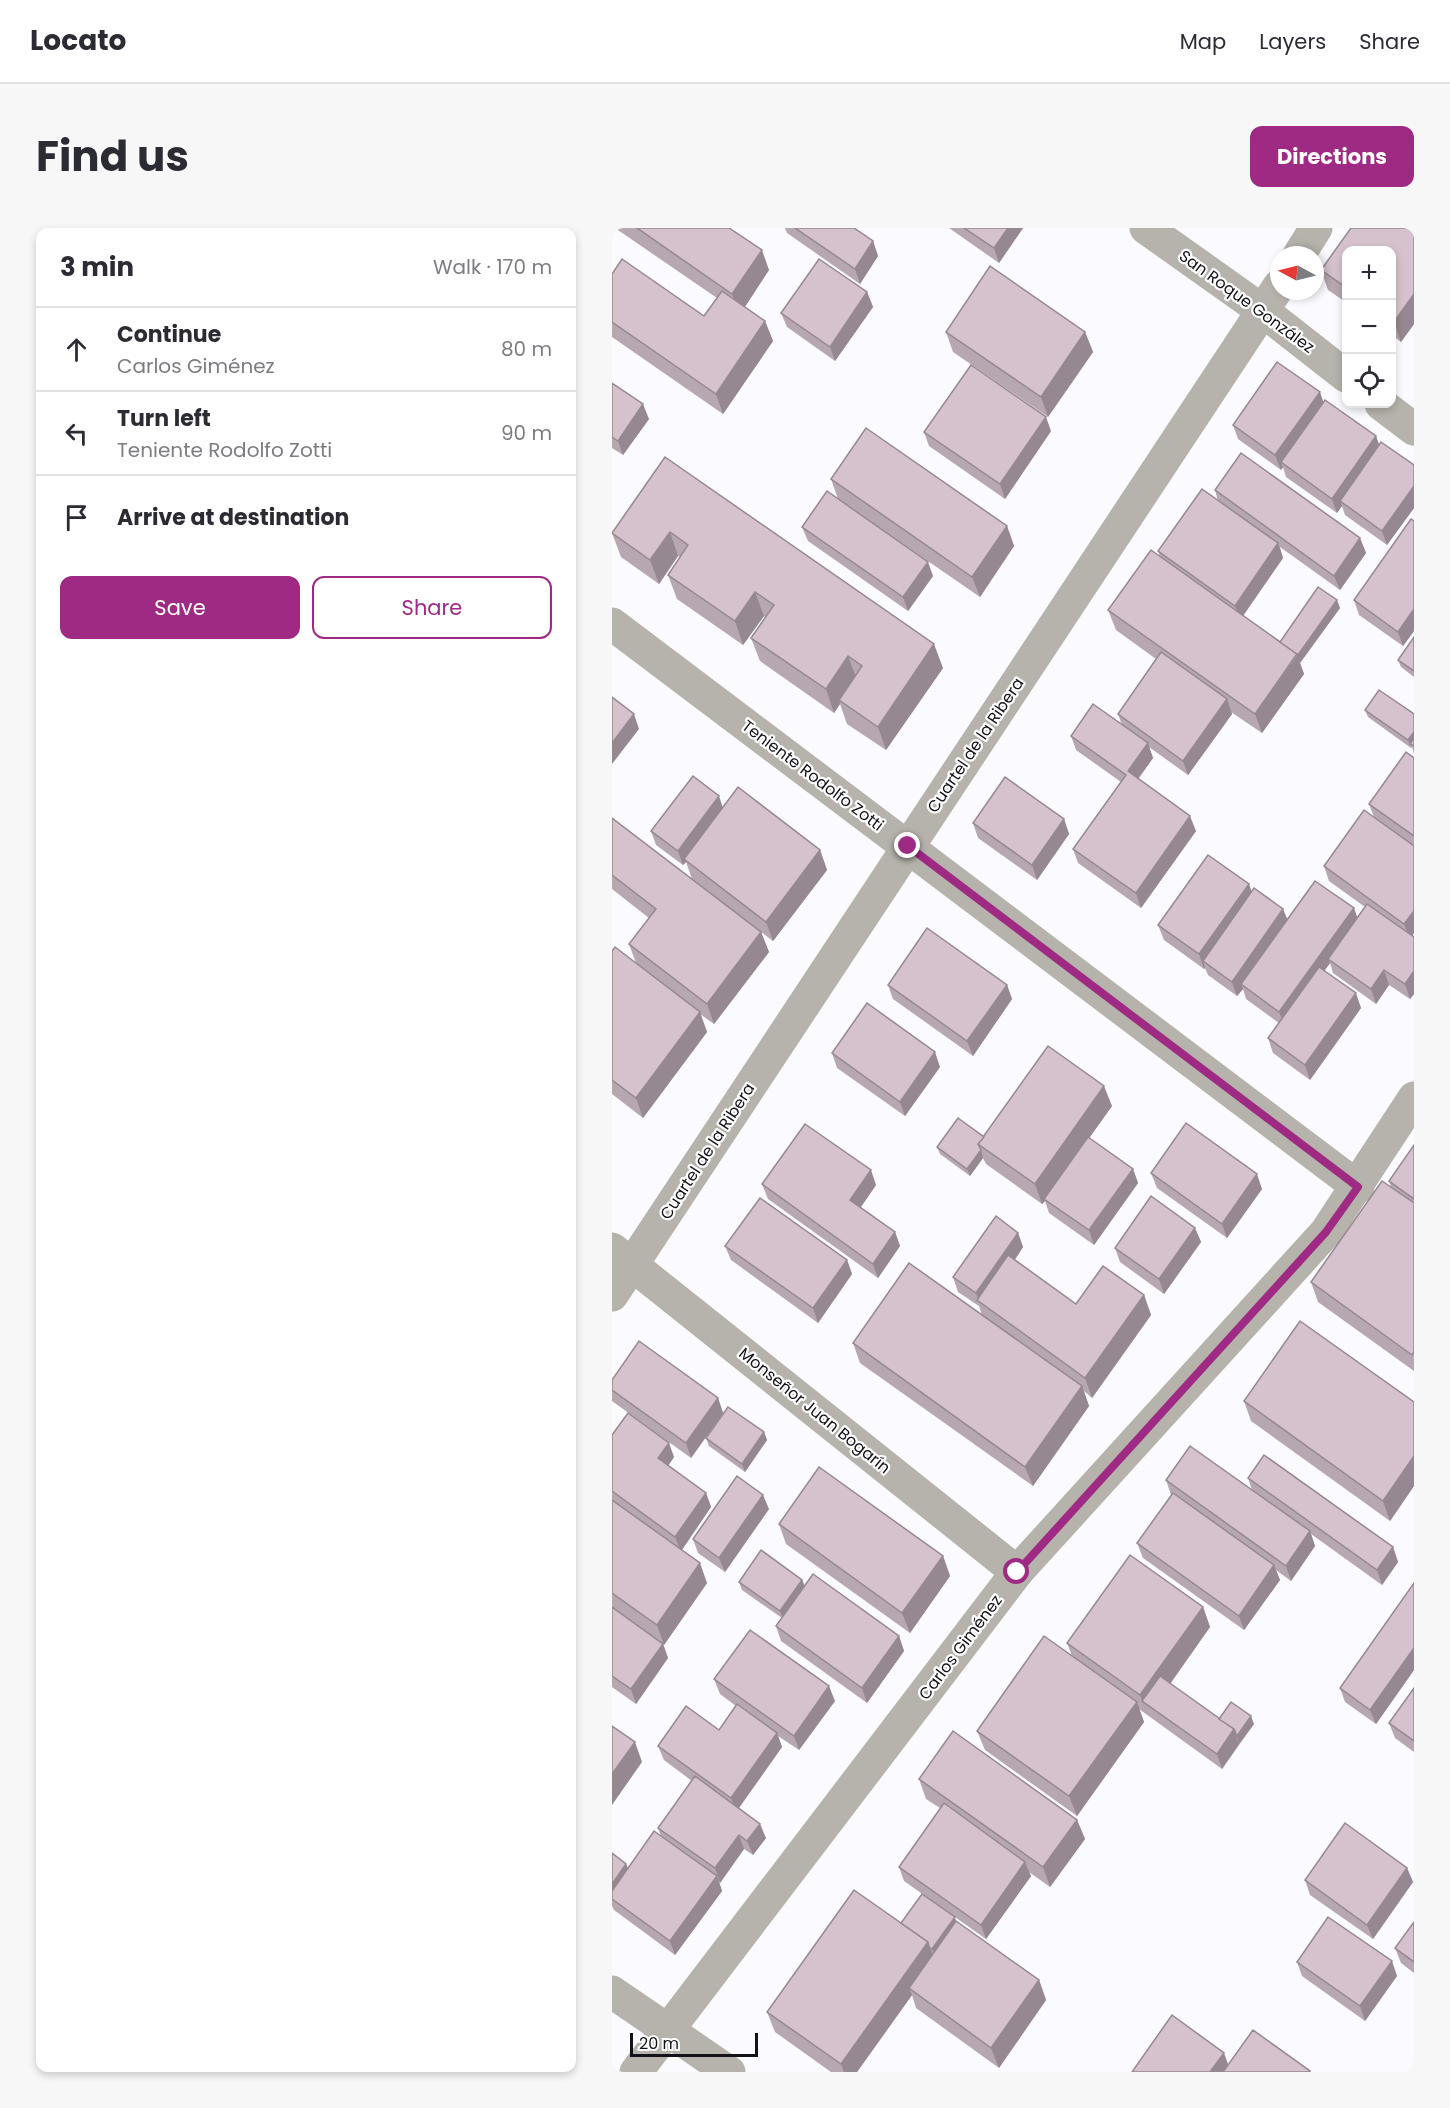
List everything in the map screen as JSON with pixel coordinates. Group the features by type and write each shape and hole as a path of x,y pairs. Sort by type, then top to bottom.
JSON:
{"street":[{"name":"San Roque González","path":"1146,228 1270,297"},
{"path":"1305,246 1316,228"},
{"name":"Cuartel de la Ribera","path":"612,1295 622,1257 908,846 1270,300"},
{"name":"San Roque González","path":"1273,300 1342,371"},
{"path":"1387,408 1414,429"},
{"name":"Teniente Rodolfo Zotti","path":"612,624 1358,1187"},
{"name":"Carlos Giménez","path":"636,2072 1017,1572 1326,1232 1358,1187 1414,1098"},
{"name":"Monseñor Juan Bogarín","path":"622,1257 1017,1572"},
{"path":"612,1992 729,2072"}],"building":[{"path":"637,228 729,228 762,250 732,294"},
{"path":"795,228 854,228 873,241 855,269"},
{"path":"964,228 1008,228 994,248"},
{"path":"1351,228 1414,228 1414,294 1396,319 1396,246 1342,246 1342,285 1324,272 1324,266"},
{"path":"622,259 704,316 722,291 765,321 716,394 612,322 612,274"},
{"path":"819,259 867,292 830,347 781,313"},
{"path":"990,266 1085,332 1041,397 946,332"},
{"path":"1277,362 1320,392 1275,455 1233,425"},
{"path":"971,365 1046,417 1000,484 924,432"},
{"path":"612,383 643,404 618,441 612,437"},
{"path":"1325,400 1376,436 1332,499 1281,462"},
{"path":"866,428 1007,526 972,577 831,479"},
{"path":"1381,442 1414,465 1414,486 1382,531 1340,501"},
{"path":"1241,453 1360,538 1334,576 1215,490"},
{"path":"665,457 934,644 878,727 839,700 862,666 848,656 826,689 751,638 774,605 755,592 735,621 668,575 688,545 670,532 650,560 612,533"},
{"path":"1202,489 1278,543 1235,606 1158,551"},
{"path":"827,491 928,562 903,597 802,527"},
{"path":"1411,519 1414,521 1414,609 1398,632 1354,600"},
{"path":"1151,550 1297,654 1255,714 1108,610"},
{"path":"1318,587 1337,600 1298,655 1280,642"},
{"path":"1414,637 1414,671 1398,660"},
{"path":"1161,652 1227,699 1183,761 1118,714"},
{"path":"1379,690 1414,714 1414,732 1408,740 1365,710"},
{"path":"612,697 634,714 612,743"},
{"path":"1093,704 1148,743 1128,771 1190,816 1136,893 1073,849 1126,775 1071,736"},
{"path":"1406,752 1414,758 1414,836 1369,804"},
{"path":"693,776 719,796 678,851 651,831"},
{"path":"1005,777 1064,819 1032,865 973,823"},
{"path":"738,787 820,850 766,922 684,859"},
{"path":"1364,810 1414,846 1414,911 1404,924 1324,866"},
{"path":"612,818 761,932 707,1004 629,944 656,909 612,875"},
{"path":"1208,855 1249,884 1199,954 1158,925"},
{"path":"1315,881 1354,908 1279,1012 1241,984"},
{"path":"1254,888 1283,909 1232,982 1203,961"},
{"path":"1367,904 1414,937 1414,971 1405,984 1384,970 1371,989 1328,959"},
{"path":"927,928 1007,985 967,1041 888,985"},
{"path":"615,947 700,1012 636,1098 612,1080 612,951"},
{"path":"1319,967 1356,993 1305,1065 1268,1038"},
{"path":"867,1003 935,1052 900,1102 832,1053"},
{"path":"1048,1046 1104,1086 1035,1184 978,1144"},
{"path":"958,1118 984,1137 978,1144 981,1150 967,1169 937,1147"},
{"path":"1186,1123 1257,1174 1222,1224 1151,1173"},
{"path":"805,1124 871,1170 850,1200 895,1232 873,1264 762,1184"},
{"path":"1088,1137 1133,1169 1089,1230 1044,1199"},
{"path":"1414,1145 1414,1199 1389,1181"},
{"path":"1382,1181 1414,1203 1414,1352 1412,1355 1311,1282"},
{"path":"1151,1196 1195,1228 1159,1279 1115,1248"},
{"path":"760,1198 847,1260 813,1308 725,1246"},
{"path":"996,1216 1018,1233 976,1293 953,1277"},
{"path":"1008,1255 1076,1304 1103,1266 1144,1295 1085,1378 977,1300"},
{"path":"909,1263 1082,1386 1025,1467 853,1343"},
{"path":"1300,1321 1414,1402 1414,1456 1383,1501 1244,1401"},
{"path":"639,1341 718,1398 686,1443 612,1390 612,1380"},
{"path":"728,1407 764,1432 742,1464 706,1438"},
{"path":"628,1413 669,1443 658,1458 706,1493 675,1537 612,1491 612,1435"},
{"path":"1190,1446 1310,1531 1286,1566 1166,1480"},
{"path":"1264,1455 1393,1547 1377,1570 1248,1478"},
{"path":"819,1467 943,1556 902,1613 779,1524"},
{"path":"737,1476 763,1495 719,1558 693,1539"},
{"path":"1173,1493 1274,1565 1239,1616 1137,1543"},
{"path":"612,1500 700,1563 657,1625 612,1593"},
{"path":"761,1550 802,1580 780,1611 739,1582"},
{"path":"1130,1555 1203,1607 1140,1695 1067,1643"},
{"path":"813,1574 899,1636 862,1688 776,1626"},
{"path":"1414,1583 1414,1648 1370,1710 1340,1688"},
{"path":"612,1607 663,1644 631,1689 612,1676"},
{"path":"750,1630 829,1686 794,1736 714,1679"},
{"path":"1044,1636 1137,1702 1069,1796 977,1731"},
{"path":"1160,1676 1234,1729 1217,1754 1142,1701"},
{"path":"1414,1688 1414,1741 1389,1723"},
{"path":"1231,1702 1251,1716 1237,1736 1234,1729 1219,1719"},
{"path":"737,1704 777,1733 731,1798 658,1746 686,1706 719,1730"},
{"path":"612,1726 635,1742 612,1774"},
{"path":"953,1731 1077,1820 1043,1867 919,1779"},
{"path":"695,1776 760,1824 747,1841 739,1835 715,1868 658,1828"},
{"path":"944,1803 1025,1862 981,1925 899,1867"},
{"path":"1345,1823 1407,1868 1367,1925 1305,1880"},
{"path":"654,1831 717,1876 670,1941 612,1899 612,1891"},
{"path":"612,1853 626,1864 612,1884"},
{"path":"854,1890 928,1942 841,2064 767,2012"},
{"path":"922,1894 955,1917 932,1949 928,1942 901,1923"},
{"path":"1328,1917 1392,1961 1360,2006 1297,1962"},
{"path":"956,1921 1039,1980 991,2048 909,1988"},
{"path":"1414,1922 1414,1962 1395,1948"},
{"path":"1172,2015 1224,2053 1210,2072 1132,2072"},
{"path":"1253,2030 1310,2071 1310,2072 1223,2072"}],"route":[{"path":"908,846 1358,1187 1326,1232 1017,1572"}]}
